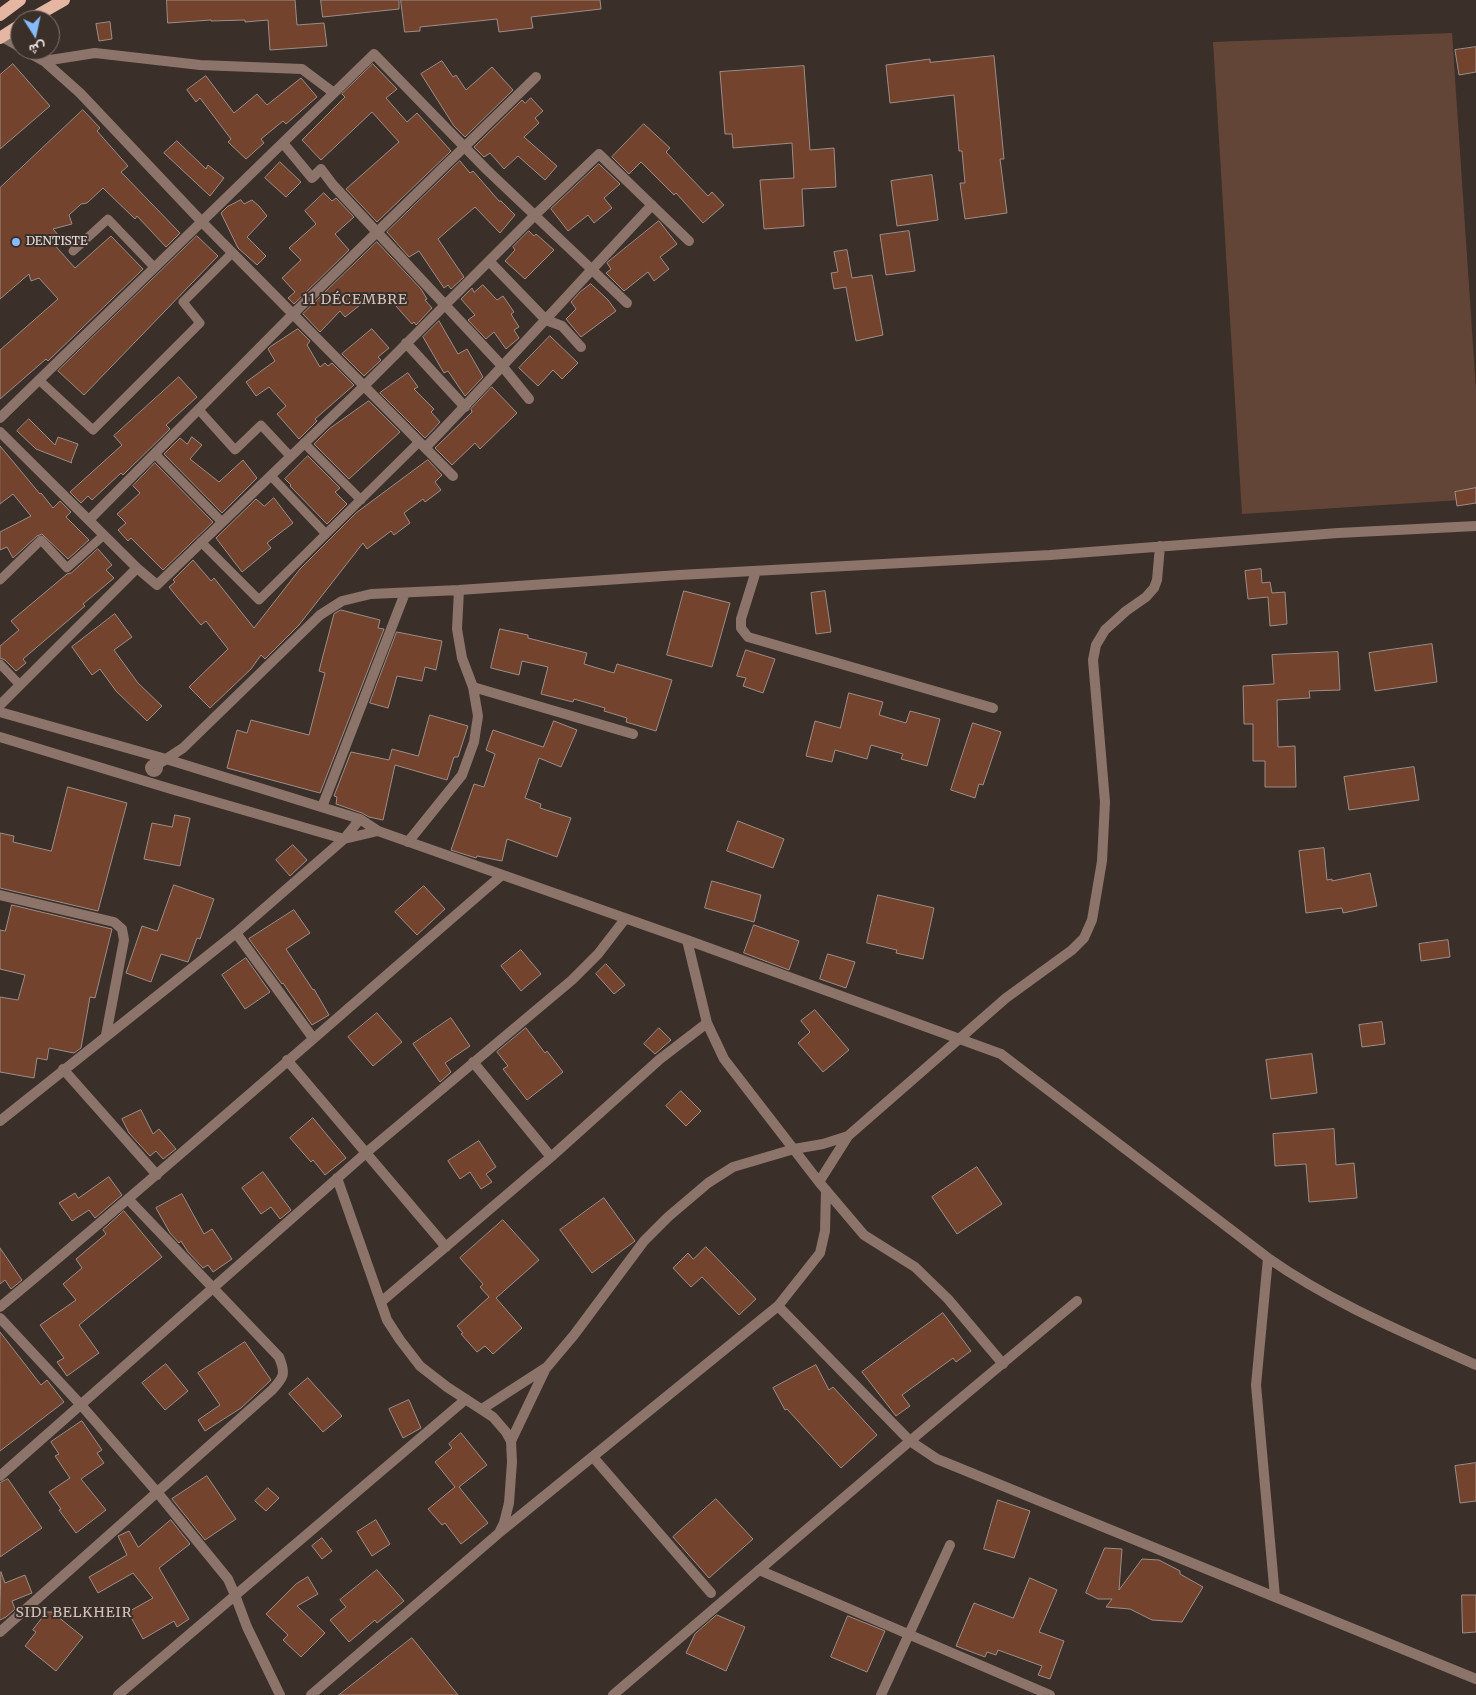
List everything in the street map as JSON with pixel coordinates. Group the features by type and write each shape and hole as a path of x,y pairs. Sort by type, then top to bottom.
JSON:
{"main road":[{"path":"0,15 20,0"},
{"path":"46,10 64,0"}],"street":[{"path":"44,61 95,53 200,65 302,69 334,93"},
{"path":"0,418 374,54 465,147 627,303"},
{"path":"44,61 80,93 232,253 453,476"},
{"path":"89,520 293,314 536,78"},
{"path":"283,143 312,178 322,170 333,185 503,367 529,400"},
{"path":"0,432 137,568 157,585 364,386 535,215 599,154 689,241"},
{"path":"422,445 465,407 652,205"},
{"path":"489,261 546,320 562,326 581,347"},
{"path":"406,343 465,407"},
{"path":"144,780 158,765 183,748 320,615 342,601 371,594 1050,554 1338,533 1476,526"},
{"path":"313,1694 499,1533 778,1306 820,1253 825,1232 823,1186 848,1136 1006,998 1072,950 1084,938 1092,920 1102,861 1105,802 1093,660 1096,645 1105,630 1154,588 1157,580 1160,546"},
{"path":"0,705 137,568"},
{"path":"756,571 741,619 741,628 748,636 993,708"},
{"path":"408,842 462,775 474,742 478,716 473,687 462,658 458,629 459,590"},
{"path":"322,807 405,593"},
{"path":"473,687 634,734"},
{"path":"0,712 158,765 322,807 360,819 378,832 686,940 1001,1054 1295,1277 1378,1321 1476,1365"},
{"path":"0,737 344,839 378,832"},
{"path":"0,1121 236,933 344,839 360,819"},
{"path":"0,1307 129,1200 287,1060 502,875"},
{"path":"0,895 114,922 122,929 124,940 106,1035"},
{"path":"0,1476 337,1178 572,980 598,954 625,919"},
{"path":"236,933 313,1038"},
{"path":"686,940 706,1023 724,1059 823,1186 864,1235 915,1267 948,1299 1003,1364"},
{"path":"381,1302 551,1157 660,1059 706,1023"},
{"path":"287,1060 446,1247"},
{"path":"473,1062 551,1157"},
{"path":"63,1070 156,1176"},
{"path":"511,1441 547,1366 574,1335 644,1241 668,1217 708,1183 733,1167 794,1149 823,1144 848,1136"},
{"path":"337,1178 387,1320 420,1366 446,1387 493,1417 511,1441 512,1462 509,1503 504,1523 499,1533"},
{"path":"0,1632 283,1379 284,1369 279,1357 129,1200"},
{"path":"1268,1258 1256,1385 1275,1597"},
{"path":"613,1695 1077,1301"},
{"path":"778,1306 910,1441 937,1459 1476,1679"},
{"path":"0,1318 81,1405 157,1492 228,1580 247,1626 280,1695"},
{"path":"482,1410 547,1366"},
{"path":"118,1695 466,1399"},
{"path":"593,1457 711,1593"},
{"path":"881,1695 950,1546"},
{"path":"759,1570 1050,1695"}],"lane":[{"path":"73,251 108,219 154,267"},
{"path":"39,380 93,430 200,323 183,302 232,253"},
{"path":"199,410 235,450 261,424 290,456"},
{"path":"304,443 361,500"},
{"path":"202,542 259,600 361,500 422,445"},
{"path":"155,454 222,522"},
{"path":"271,476 326,534"},
{"path":"0,580 41,540 67,568 104,535"},
{"path":"0,664 20,685"}],"shaded area":[{"path":"1452,33 1476,390 1476,499 1242,514 1213,42"}],"building":[{"path":"167,0 295,0 297,25 324,23 327,46 270,50 268,20 245,22 245,20 211,20 168,23"},
{"path":"321,0 399,0 399,9 323,17"},
{"path":"401,0 600,0 601,9 531,17 533,28 499,32 497,19 420,27 420,31 405,32"},
{"path":"110,22 112,39 99,41 96,24"},
{"path":"1476,47 1476,72 1459,75 1455,50"},
{"path":"994,56 1004,159 1000,159 1007,213 965,219 960,183 965,183 962,151 959,151 954,95 890,103 886,65 930,59 930,62"},
{"path":"442,61 453,77 456,75 466,90 492,67 513,90 465,137 454,126 421,74"},
{"path":"13,64 50,106 0,149 0,75"},
{"path":"373,64 397,89 386,98 407,122 417,113 451,151 377,222 346,189 399,142 372,112 321,160 302,140 345,97 342,94"},
{"path":"804,66 810,150 834,148 836,187 802,189 804,226 764,229 760,180 794,178 792,143 733,148 732,134 725,134 720,72"},
{"path":"206,76 234,113 257,94 267,105 301,78 317,97 286,124 283,121 261,139 264,143 246,159 228,142 231,139 200,98 196,102 187,90"},
{"path":"531,98 543,111 535,118 539,123 524,137 557,166 545,180 518,156 504,169 490,153 484,157 474,147 522,100 525,103"},
{"path":"83,110 100,128 97,131 128,166 121,172 180,233 166,247 137,216 135,219 103,188 87,203 81,204 69,215 72,224 53,229 59,236 52,242 75,268 111,236 143,269 48,361 46,359 0,399 0,350 58,299 39,278 31,281 29,274 0,299 0,188"},
{"path":"644,124 670,148 666,152 708,196 712,192 724,205 703,223 676,193 674,195 641,162 629,174 612,157"},
{"path":"177,141 206,169 208,165 224,178 210,196 164,153"},
{"path":"460,161 470,173 473,171 499,201 515,215 500,233 475,207 438,239 464,277 451,289 448,285 444,288 419,251 409,257 387,232"},
{"path":"280,162 301,182 286,197 265,178"},
{"path":"599,164 620,184 604,198 612,208 594,223 588,215 568,231 551,209"},
{"path":"932,175 938,220 897,226 891,181"},
{"path":"324,193 332,201 336,198 354,217 335,234 349,250 294,304 288,298 295,292 282,278 301,260 289,248 316,224 305,211"},
{"path":"241,200 244,204 252,200 267,216 247,237 266,256 257,265 238,248 221,213 227,207"},
{"path":"659,221 677,244 660,257 669,269 654,281 648,272 624,291 606,273 611,269 607,263"},
{"path":"529,231 534,236 536,234 554,250 525,279 505,261 515,250 513,247"},
{"path":"909,231 915,271 886,275 880,235"},
{"path":"197,236 218,256 84,395 58,371"},
{"path":"377,242 421,289 427,299 425,300 432,308 416,325 414,322 412,324 387,296 377,305 370,297 345,317 340,311 320,332 303,314"},
{"path":"847,250 852,278 872,275 883,335 856,341 846,287 834,289 831,273 838,272 834,252"},
{"path":"591,284 608,300 616,311 581,337 566,319 576,309 571,302"},
{"path":"483,285 497,300 503,296 514,312 511,314 519,327 514,330 519,338 506,349 494,332 486,339 468,320 475,315 461,299 472,288 474,292"},
{"path":"439,321 458,354 467,349 483,377 465,396 448,371 444,373 423,337"},
{"path":"298,329 310,341 307,345 320,367 325,363 328,366 332,363 354,385 315,419 317,421 299,439 277,414 286,406 269,387 256,396 246,382 275,361 268,349"},
{"path":"372,329 389,348 378,357 381,360 364,376 342,354"},
{"path":"550,336 578,363 562,379 553,370 538,386 519,368"},
{"path":"408,373 418,387 414,389 434,409 431,412 440,422 425,438 380,393"},
{"path":"179,377 197,397 166,425 170,429 123,475 121,473 92,500 88,496 81,503 70,492 122,445 114,436"},
{"path":"492,387 517,413 480,449 475,443 452,465 435,448 472,412 471,409"},
{"path":"369,401 400,432 349,479 314,444 329,429"},
{"path":"29,419 55,445 58,437 78,444 72,463 36,449 17,431"},
{"path":"192,437 202,445 190,459 219,482 243,460 257,478 222,513 164,454 180,438 187,444"},
{"path":"0,446 53,508 60,501 71,512 66,517 89,540 68,559 42,534 37,536 13,558 7,547 0,550 0,532 31,516 13,494 0,504"},
{"path":"308,456 340,488 335,492 347,504 327,524 285,479"},
{"path":"428,460 442,475 435,482 441,490 425,502 423,499 404,513 410,523 394,535 391,531 367,549 363,543 299,625 265,659 261,655 251,669 210,708 189,687 228,649 206,621 201,625 169,587 175,582 173,580 193,560 211,581 214,578 254,628 300,569 356,513"},
{"path":"155,463 213,522 163,570 131,538 128,541 118,530 126,523 117,514 140,493 133,486"},
{"path":"1476,488 1476,503 1457,506 1455,492"},
{"path":"274,498 293,523 267,543 271,548 242,572 216,538 256,499 264,506"},
{"path":"98,549 112,565 106,570 114,578 83,604 85,606 23,659 26,663 16,671 5,660 0,658 0,646 19,630 11,621"},
{"path":"1261,569 1262,583 1270,582 1272,593 1285,592 1287,624 1270,626 1268,597 1248,599 1245,571"},
{"path":"684,591 730,603 712,667 667,655"},
{"path":"825,591 831,632 816,634 811,593"},
{"path":"341,610 380,620 378,628 384,629 320,793 227,768 237,730 247,733 251,720 309,735 325,673 319,671 334,614"},
{"path":"115,614 132,637 114,650 138,683 162,706 147,721 116,691 100,669 92,675 72,647"},
{"path":"500,629 528,635 528,638 587,653 584,664 614,673 617,664 672,680 656,731 626,722 627,718 604,711 605,708 574,699 573,702 541,694 548,667 522,661 519,675 491,668"},
{"path":"397,632 442,641 436,670 425,667 422,681 397,676 388,708 370,703"},
{"path":"1432,644 1437,682 1375,691 1369,653"},
{"path":"746,650 775,659 763,693 743,686 746,678 737,676"},
{"path":"1338,652 1340,690 1309,691 1310,698 1277,700 1278,747 1295,746 1296,787 1265,787 1265,761 1253,761 1253,724 1244,724 1243,686 1274,684 1272,655"},
{"path":"849,693 883,702 879,715 906,723 910,711 940,719 927,766 901,759 903,754 871,745 867,759 835,750 832,762 806,756 815,721 840,728"},
{"path":"430,715 468,726 458,757 454,757 447,780 395,765 383,820 369,817 336,804 337,797 334,796 351,752 389,760 392,749 418,756"},
{"path":"554,721 577,730 561,767 539,758 525,798 541,804 540,808 571,818 557,857 507,839 502,861 477,856 476,858 451,850 474,784 484,787 495,754 486,750 493,730 543,747"},
{"path":"973,723 1001,732 983,785 979,784 975,798 951,790"},
{"path":"1414,767 1419,800 1349,810 1344,777"},
{"path":"68,787 127,803 98,911 0,888 0,833 14,836 13,842 51,851"},
{"path":"175,815 190,818 180,866 144,859 152,823 172,827"},
{"path":"738,821 784,839 773,868 727,851"},
{"path":"293,845 307,860 290,876 276,860"},
{"path":"1324,848 1327,880 1332,879 1332,881 1370,873 1377,906 1343,913 1342,908 1306,913 1299,851"},
{"path":"712,881 761,895 754,922 705,908"},
{"path":"174,885 214,899 200,939 197,938 188,962 161,954 151,982 126,973 142,926 157,931"},
{"path":"424,886 445,909 417,935 395,912"},
{"path":"878,895 934,908 923,959 896,953 897,950 867,943"},
{"path":"12,905 112,929 95,998 90,997 81,1048 74,1053 49,1048 47,1060 37,1058 34,1078 0,1072 0,997 18,1000 25,975 0,969 0,930 5,931"},
{"path":"294,910 310,933 286,949 314,989 329,1015 312,1025 249,939"},
{"path":"754,925 799,941 789,970 744,953"},
{"path":"1448,940 1450,957 1421,961 1419,944"},
{"path":"521,950 541,974 521,991 501,966"},
{"path":"828,954 855,962 846,988 820,979"},
{"path":"246,958 270,992 245,1009 222,975"},
{"path":"606,964 625,985 614,994 596,974"},
{"path":"815,1010 849,1050 823,1072 798,1043 810,1032 801,1021"},
{"path":"377,1013 402,1042 373,1066 348,1037"},
{"path":"451,1018 470,1046 445,1063 451,1072 440,1082 413,1044"},
{"path":"1382,1022 1385,1044 1362,1047 1359,1025"},
{"path":"526,1028 545,1053 547,1051 563,1072 527,1100 503,1069 508,1066 497,1052"},
{"path":"659,1028 671,1040 655,1054 644,1044"},
{"path":"1312,1054 1317,1093 1271,1099 1266,1060"},
{"path":"681,1091 701,1111 686,1126 666,1106"},
{"path":"141,1110 153,1134 159,1129 176,1149 163,1159 156,1151 150,1156 129,1133 122,1119"},
{"path":"313,1118 346,1158 325,1175 313,1160 311,1162 290,1138"},
{"path":"1334,1129 1336,1165 1354,1163 1357,1198 1309,1202 1306,1164 1275,1166 1273,1134"},
{"path":"479,1141 496,1167 486,1174 492,1182 481,1189 470,1172 460,1179 448,1161"},
{"path":"977,1167 1002,1204 957,1234 932,1197"},
{"path":"263,1172 291,1210 280,1219 271,1207 261,1214 242,1188"},
{"path":"109,1177 122,1195 95,1218 89,1210 72,1221 59,1203 75,1193 78,1198"},
{"path":"182,1194 204,1234 212,1229 232,1259 213,1272 208,1265 203,1268 188,1252 181,1241 179,1243 170,1233 156,1208"},
{"path":"604,1198 635,1241 592,1273 560,1230"},
{"path":"124,1211 162,1257 79,1325 99,1353 67,1376 57,1362 64,1358 40,1325 76,1300 63,1284 82,1268 76,1259 106,1234 103,1230"},
{"path":"503,1220 539,1260 496,1298 522,1328 493,1354 485,1346 477,1352 461,1334 463,1333 457,1326 489,1297 480,1287 483,1284 460,1258"},
{"path":"706,1247 756,1299 739,1315 702,1277 691,1287 673,1268 688,1253 693,1259"},
{"path":"0,1248 22,1280 11,1289 5,1280 0,1284"},
{"path":"943,1313 971,1351 956,1362 953,1358 902,1395 910,1406 896,1416 862,1372"},
{"path":"0,1332 41,1385 47,1380 64,1402 0,1451"},
{"path":"245,1342 271,1380 241,1408 205,1431 198,1420 220,1405 198,1373"},
{"path":"166,1364 188,1391 165,1410 142,1383"},
{"path":"816,1365 829,1390 833,1387 877,1435 841,1468 787,1409 785,1410 773,1388"},
{"path":"308,1378 342,1416 323,1432 289,1394"},
{"path":"409,1400 421,1428 403,1438 389,1409"},
{"path":"82,1421 102,1450 97,1453 104,1463 81,1479 106,1510 76,1533 59,1510 61,1509 49,1492 70,1478 55,1456 59,1454 51,1442"},
{"path":"461,1433 487,1465 459,1487 488,1523 461,1544 445,1523 442,1525 428,1509 455,1487 435,1462 452,1448 449,1444"},
{"path":"1476,1463 1476,1501 1460,1503 1455,1466"},
{"path":"207,1476 236,1519 205,1540 172,1499"},
{"path":"8,1479 42,1528 0,1557 0,1483"},
{"path":"268,1488 279,1498 266,1511 255,1501"},
{"path":"716,1499 753,1539 709,1578 673,1537"},
{"path":"998,1500 1030,1511 1014,1558 984,1549"},
{"path":"171,1520 190,1544 159,1568 189,1619 177,1627 174,1621 143,1639 128,1612 153,1598 133,1573 98,1593 89,1577 127,1555 118,1536 129,1531 138,1547"},
{"path":"376,1520 390,1544 372,1556 357,1532"},
{"path":"322,1538 332,1551 322,1559 312,1546"},
{"path":"1105,1548 1122,1549 1119,1590 1142,1559 1159,1560 1180,1571 1180,1574 1203,1587 1182,1622 1152,1620 1130,1609 1106,1607 1112,1599 1098,1599 1086,1593"},
{"path":"377,1570 404,1601 377,1623 375,1620 349,1642 330,1620 346,1607 340,1600"},
{"path":"1,1572 5,1583 25,1575 32,1593 12,1601 15,1609 0,1620"},
{"path":"308,1577 318,1594 297,1606 325,1633 301,1657 283,1640 288,1635 266,1614 296,1584"},
{"path":"1030,1578 1057,1590 1039,1632 1064,1641 1050,1679 1038,1675 1042,1666 998,1650 996,1655 987,1652 985,1657 956,1646 974,1603 1013,1618"},
{"path":"1462,1595 1476,1595 1476,1632 1463,1633"},
{"path":"47,1612 52,1612 83,1637 56,1671 25,1646 36,1632 33,1630"},
{"path":"717,1615 745,1627 726,1671 686,1653 695,1634"},
{"path":"848,1616 885,1631 867,1672 831,1657"},
{"path":"412,1638 458,1695 339,1695"}],"place":[{"name":"DENTISTE","path":"16,242"}],"district":[{"name":"11 DÉCEMBRE","path":"355,300"},
{"name":"SIDI BELKHEIR","path":"74,1613"}]}
